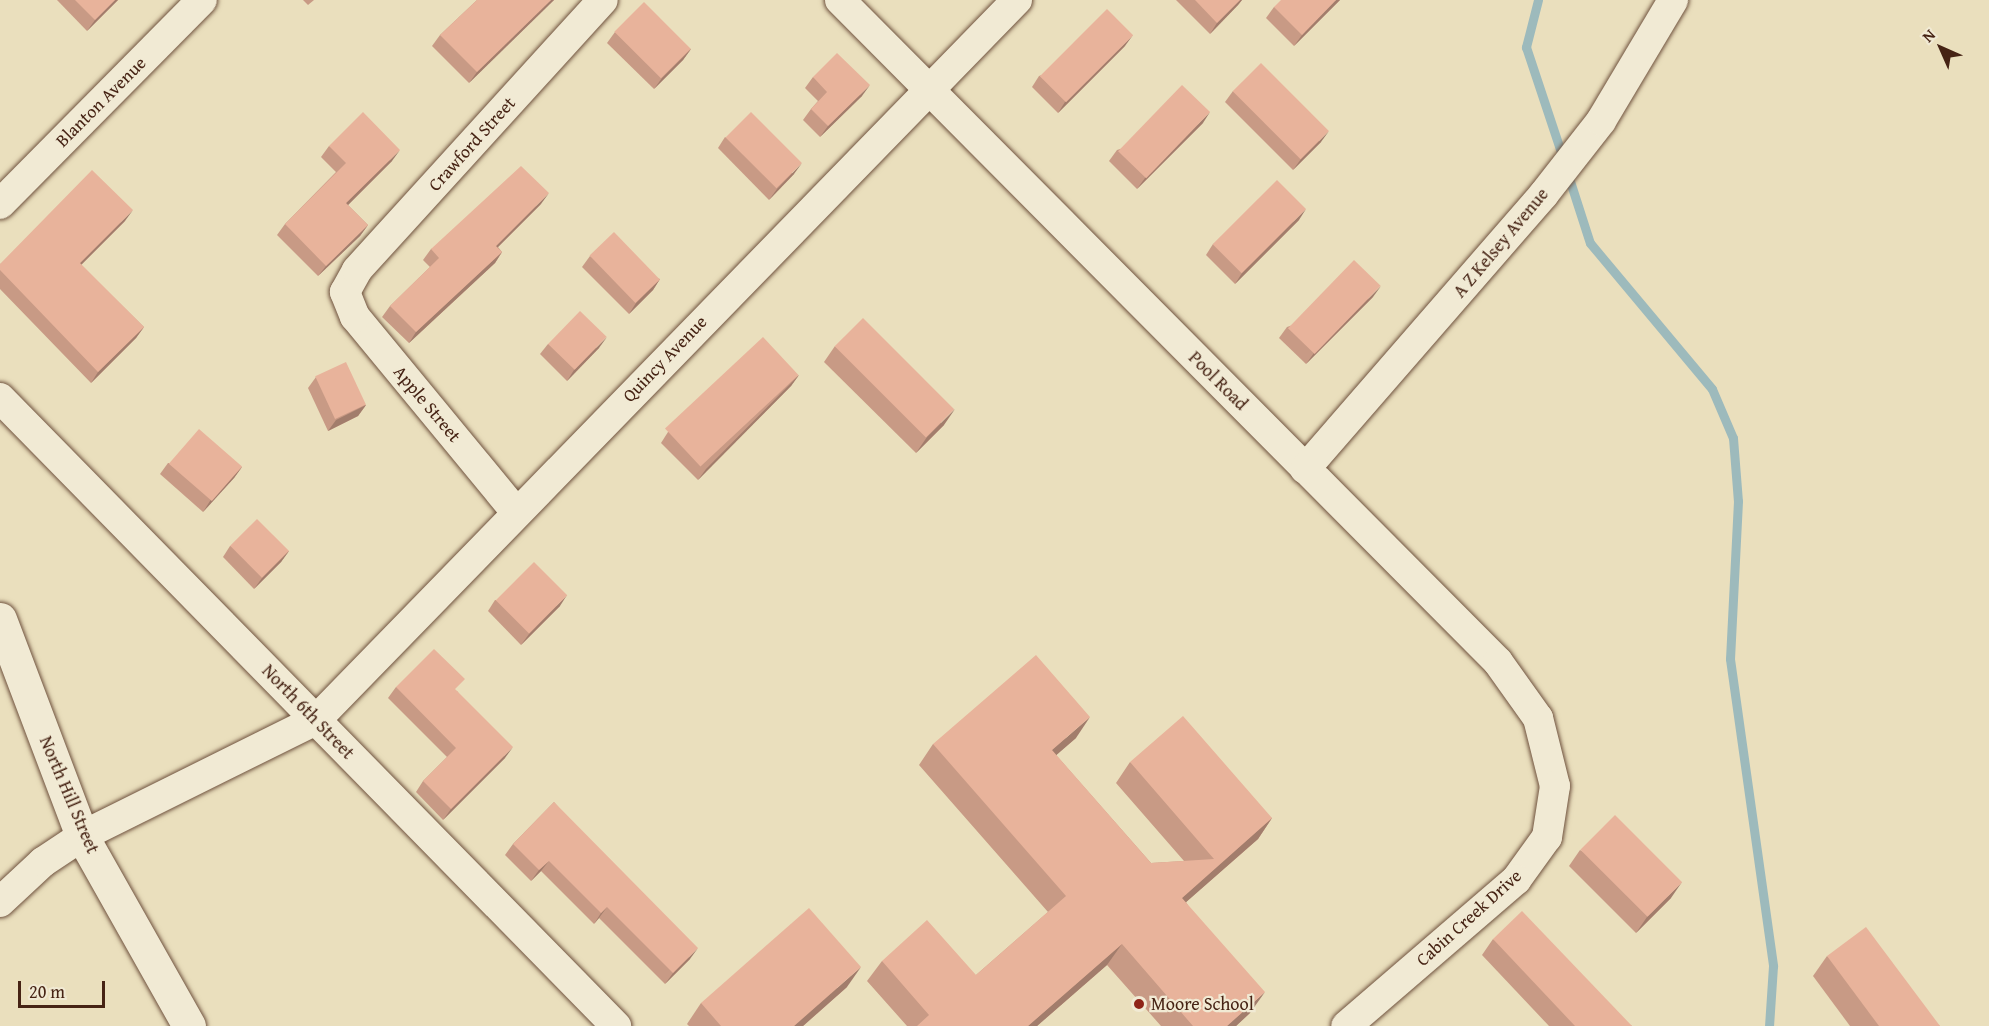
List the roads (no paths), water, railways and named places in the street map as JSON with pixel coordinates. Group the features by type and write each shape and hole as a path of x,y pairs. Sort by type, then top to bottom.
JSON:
{"street":[{"name":"Blanton Avenue","path":"0,204 202,0"},
{"name":"Crawford Street","path":"345,292 357,270 603,0"},
{"name":"Pool Road","path":"840,0 1498,662 1538,717 1555,786"},
{"name":"Quincy Avenue","path":"0,902 43,862 82,836 316,720 927,89 1017,0"},
{"name":"A Z Kelsey Avenue","path":"1305,469 1601,121 1673,0"},
{"name":"Apple Street","path":"345,292 355,317 516,512"},
{"name":"North 6th Street","path":"0,398 616,1026"},
{"name":"North Hill Street","path":"0,619 82,836 189,1026"},
{"name":"Cabin Creek Drive","path":"1346,1026 1516,880 1546,837 1555,786"}],"waterway":[{"path":"1538,0 1526,47 1564,161"},
{"path":"1568,175 1590,243 1712,389 1733,438 1738,501 1730,659 1773,966 1769,1026"}],"place":[{"name":"Moore School","path":"1139,1004"}]}
